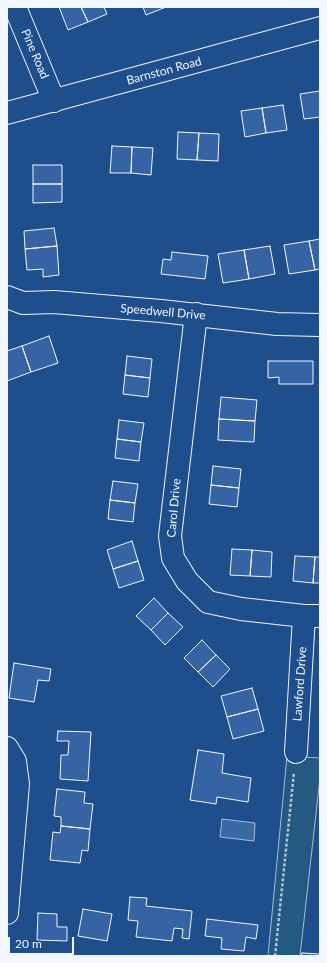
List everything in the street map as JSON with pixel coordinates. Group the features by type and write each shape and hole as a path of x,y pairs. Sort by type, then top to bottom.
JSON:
{"street":[{"name":"Pine Road","path":"15,7 54,101"},
{"name":"Barnston Road","path":"7,113 320,28"},
{"name":"Speedwell Drive","path":"7,297 23,303 54,302 196,314 278,324 320,325"},
{"name":"Carol Drive","path":"196,314 170,536 173,558 187,581 208,602 240,608 312,616"},
{"name":"Lawford Drive","path":"296,752 312,616"},
{"path":"7,748 15,761 18,784 7,912"}],"path":[{"path":"274,956 296,752"}],"shaded area":[{"path":"287,756 320,758 320,778 300,956 268,956"},
{"path":"222,819 255,823 254,841 220,837"}],"building":[{"path":"59,7 81,7 88,22 68,30"},
{"path":"81,7 104,7 107,14 88,22"},
{"path":"143,7 166,7 146,15"},
{"path":"320,91 320,117 304,119 300,94"},
{"path":"283,105 287,130 266,133 262,108"},
{"path":"262,108 266,133 245,137 241,111"},
{"path":"178,132 199,133 197,160 177,159"},
{"path":"199,133 219,134 218,161 197,160"},
{"path":"112,146 132,147 131,173 110,173"},
{"path":"132,147 153,148 151,175 131,173"},
{"path":"33,165 62,165 62,184 33,184"},
{"path":"33,184 62,184 62,202 33,203"},
{"path":"54,228 57,246 25,249 24,231"},
{"path":"320,239 320,269 315,270 309,241"},
{"path":"309,241 315,270 289,274 284,245"},
{"path":"57,246 59,275 43,277 43,269 27,270 25,249"},
{"path":"270,246 275,274 249,279 244,250"},
{"path":"244,250 249,279 223,283 218,254"},
{"path":"172,252 208,256 205,279 161,274 163,259 171,260"},
{"path":"49,336 58,363 31,372 22,346"},
{"path":"22,346 31,372 7,381 7,351"},
{"path":"127,356 152,359 150,378 125,375"},
{"path":"268,361 313,361 313,384 279,384 279,377 268,378"},
{"path":"125,375 150,378 148,397 123,394"},
{"path":"221,397 257,400 255,421 219,419"},
{"path":"219,419 255,421 254,442 218,440"},
{"path":"119,420 144,423 141,442 117,439"},
{"path":"117,439 141,442 139,461 115,458"},
{"path":"213,466 241,469 239,488 211,485"},
{"path":"113,481 138,484 135,503 110,500"},
{"path":"211,485 239,488 237,507 209,504"},
{"path":"110,500 135,503 133,522 108,519"},
{"path":"132,541 138,561 113,569 107,550"},
{"path":"232,549 252,550 250,576 230,575"},
{"path":"252,550 272,552 271,577 250,576"},
{"path":"295,556 315,557 313,583 293,581"},
{"path":"315,557 320,557 320,583 313,583"},
{"path":"138,561 144,580 119,588 113,569"},
{"path":"154,598 168,613 151,630 136,616"},
{"path":"168,613 183,627 165,645 151,630"},
{"path":"202,640 216,655 198,672 184,658"},
{"path":"216,655 230,669 213,687 198,672"},
{"path":"14,663 51,669 49,681 38,680 34,702 9,698"},
{"path":"252,688 258,709 227,717 221,696"},
{"path":"258,709 264,731 233,739 227,717"},
{"path":"58,731 91,732 88,781 60,779 61,755 68,755 69,741 57,741"},
{"path":"198,750 224,754 222,773 251,778 248,802 217,797 216,804 190,800"},
{"path":"57,789 85,792 84,803 93,804 90,829 61,826 61,817 54,816"},
{"path":"61,826 90,829 88,851 82,850 80,863 50,860 53,832 60,833"},
{"path":"130,897 147,898 146,906 192,911 189,939 182,938 183,929 174,928 172,941 136,937 138,921 128,920"},
{"path":"83,909 112,914 107,941 78,936"},
{"path":"38,913 57,914 57,927 67,927 67,941 37,940"},
{"path":"207,919 258,925 256,939 246,937 244,951 221,949 222,938 205,936"},
{"path":"302,953 320,954 320,956 301,956"}]}
